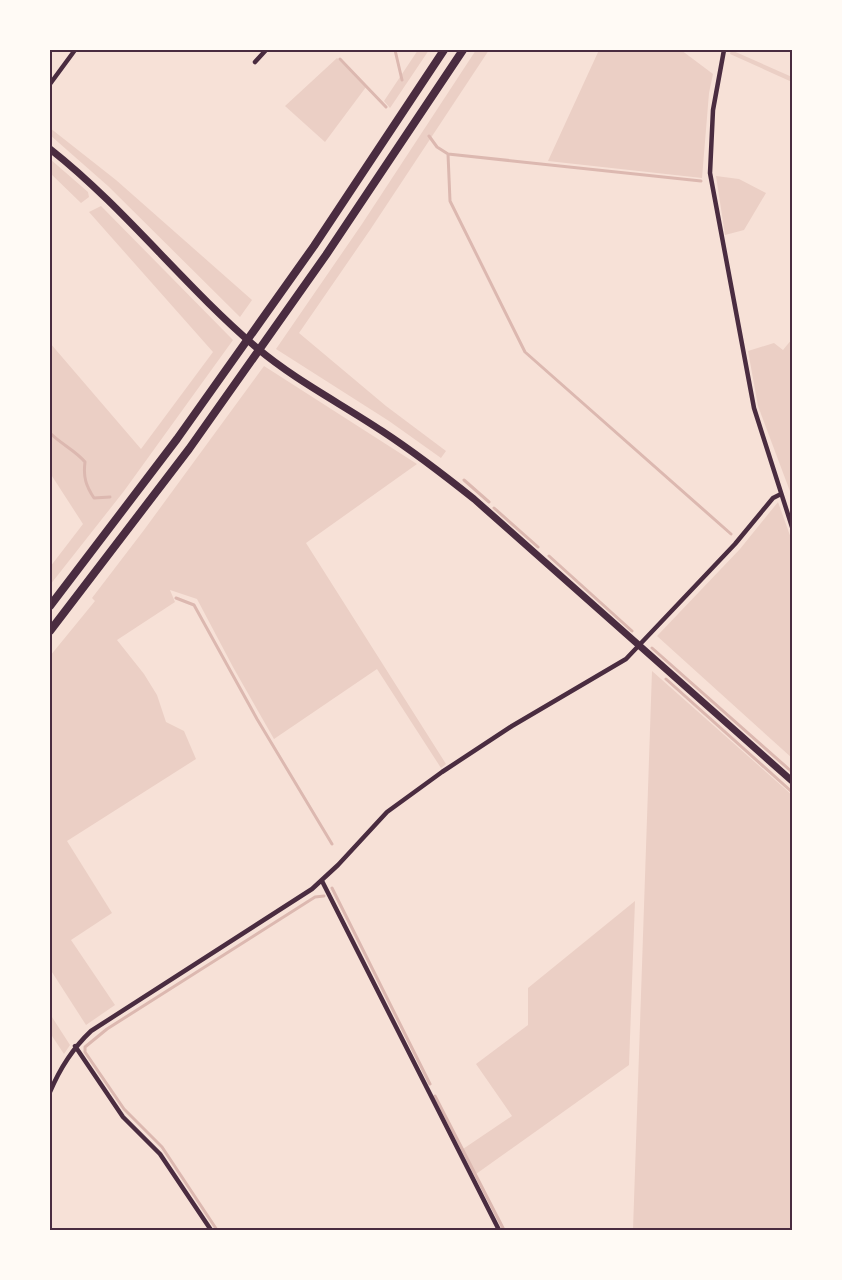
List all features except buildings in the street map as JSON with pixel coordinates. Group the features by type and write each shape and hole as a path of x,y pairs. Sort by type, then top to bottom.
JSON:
{"highway":[{"path":"50,606 177,440 314,246 444,50"},
{"path":"50,631 189,449 327,255 463,50"}],"main road":[{"path":"50,149 100,193 254,345 285,370 383,432 474,499 792,781"}],"street":[{"path":"50,84 75,50"},
{"path":"255,62 266,50"},
{"path":"724,50 713,110 710,173 754,408 792,527"},
{"path":"50,1092 60,1068 75,1046 91,1031 322,881 387,812 442,772 512,726 626,659 735,544 773,498 781,494"},
{"path":"322,881 499,1230"},
{"path":"75,1046 123,1117 160,1154 211,1230"}],"shaded area":[{"path":"418,50 429,50 390,108 384,101"},
{"path":"476,50 489,50 299,333 386,406 446,451 441,458 389,421 276,349 362,224"},
{"path":"599,50 681,50 713,74 709,93 702,178 548,161"},
{"path":"731,50 792,77 792,82 730,54"},
{"path":"337,58 366,87 325,142 285,106"},
{"path":"50,128 116,180 252,300 240,317 108,186 50,135"},
{"path":"50,159 88,192 89,197 81,203 50,173"},
{"path":"716,176 739,179 766,193 744,230 725,235"},
{"path":"101,206 233,340 124,491 50,585 50,567 83,524 50,473 50,343 141,449 213,352 89,212"},
{"path":"792,339 791,494 758,406 748,351 774,343 783,350"},
{"path":"264,366 417,464 306,543 446,764 441,768 377,669 274,739 197,599 170,590 175,602 117,640 144,674 157,695 166,722 184,731 196,759 67,841 112,913 71,940 115,1005 86,1025 50,969 50,656 95,601 92,598"},
{"path":"778,502 792,541 792,758 657,636 740,549"},
{"path":"652,671 792,795 792,1230 633,1230"},
{"path":"635,901 629,1065 476,1174 463,1149 512,1116 476,1064 528,1025 528,988"},
{"path":"50,1014 70,1045 64,1054 50,1033"}],"waterway":[{"path":"395,50 402,80"},
{"path":"340,59 386,107"},
{"path":"429,136 437,147 448,154 701,181"},
{"path":"448,154 450,201 525,352 731,534"},
{"path":"50,433 85,462 86,481 94,498 110,497"},
{"path":"464,480 489,502"},
{"path":"494,508 538,547"},
{"path":"549,556 632,631"},
{"path":"176,598 194,605 257,719 332,844"},
{"path":"652,648 792,772"},
{"path":"666,679 792,792"},
{"path":"332,888 430,1084"},
{"path":"217,1230 162,1147 124,1109 85,1052 85,1047 107,1029 315,897 324,896"},
{"path":"435,1096 504,1230"}]}
